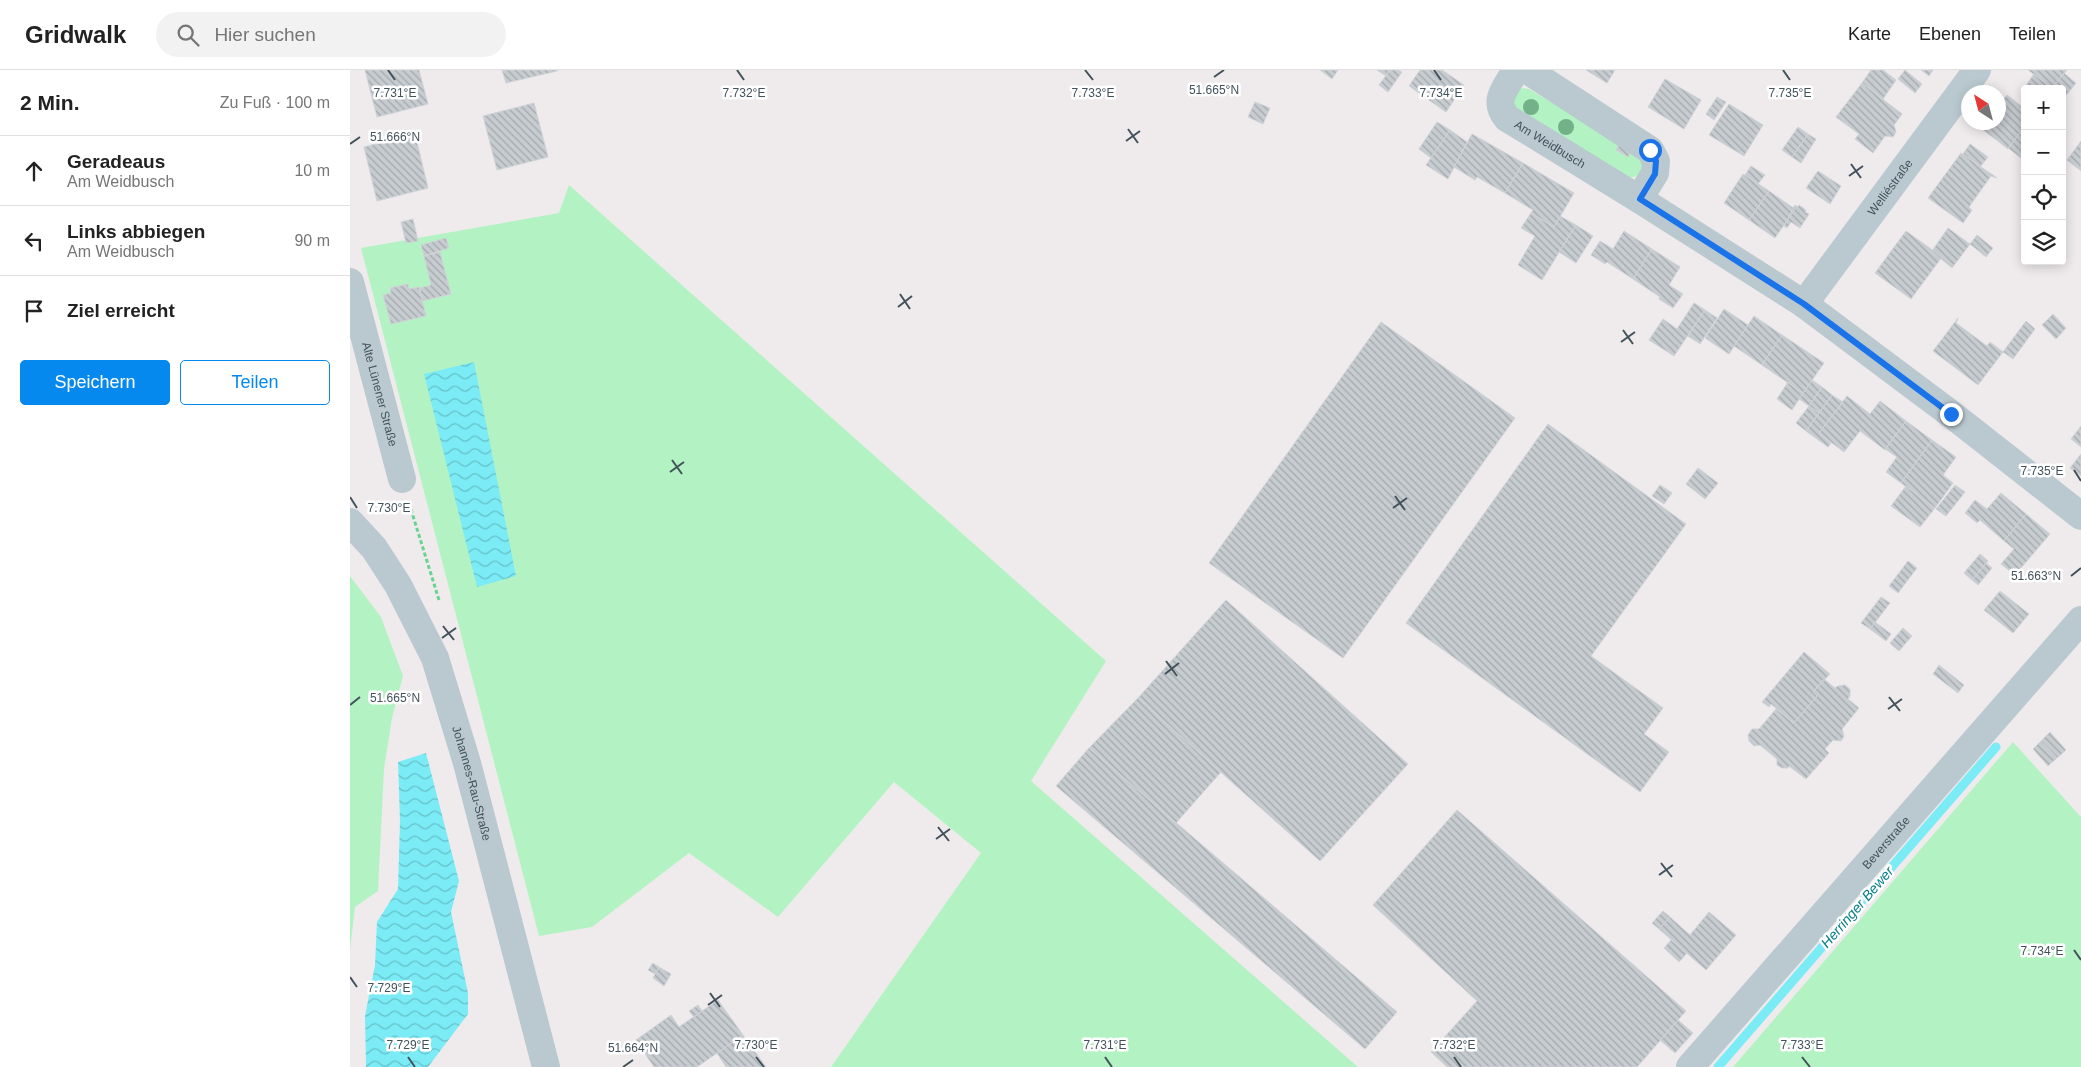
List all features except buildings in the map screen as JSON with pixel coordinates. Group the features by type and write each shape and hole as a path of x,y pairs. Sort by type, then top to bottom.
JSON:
{"street":[{"name":"Am Weidbusch","path":"1516,70 1499,100 1500,110 1507,118 1640,199 1804,304 1951,414 2081,516"},
{"path":"1527,70 1650,150 1656,161 1655,174 1640,199"},
{"name":"Welliéstraße","path":"1804,304 1977,70"},
{"name":"Alte Lünener Straße","path":"350,282 402,479"},
{"name":"Johannes-Rau-Straße","path":"350,522 374,548 398,585 434,658 467,762 546,1067"},
{"name":"Beverstraße","path":"1690,1067 2081,620"}],"green space":[{"path":"1529,89 1634,152 1643,163 1640,173 1626,178 1516,111 1513,95 1517,90"},
{"path":"569,185 1106,661 1031,781 1358,1067 831,1067 981,853 894,782 778,917 689,853 592,927 539,936 361,248 559,213"},
{"path":"350,576 381,617 403,676 392,718 384,769 378,891 355,907 350,950"},
{"path":"2013,742 2081,817 2081,1067 1733,1067"}],"water":[{"path":"474,362 516,576 477,587 424,374"},
{"path":"426,753 459,881 451,912 468,993 468,1014 428,1067 366,1067 365,1016 375,965 377,922 398,889 400,821 398,762"}],"waterway":[{"name":"Herringer Bewer","path":"1718,1067 1996,747"}],"route":[{"path":"1650,150 1656,161 1655,174 1640,199 1748,270 1804,304 1951,414"}]}
